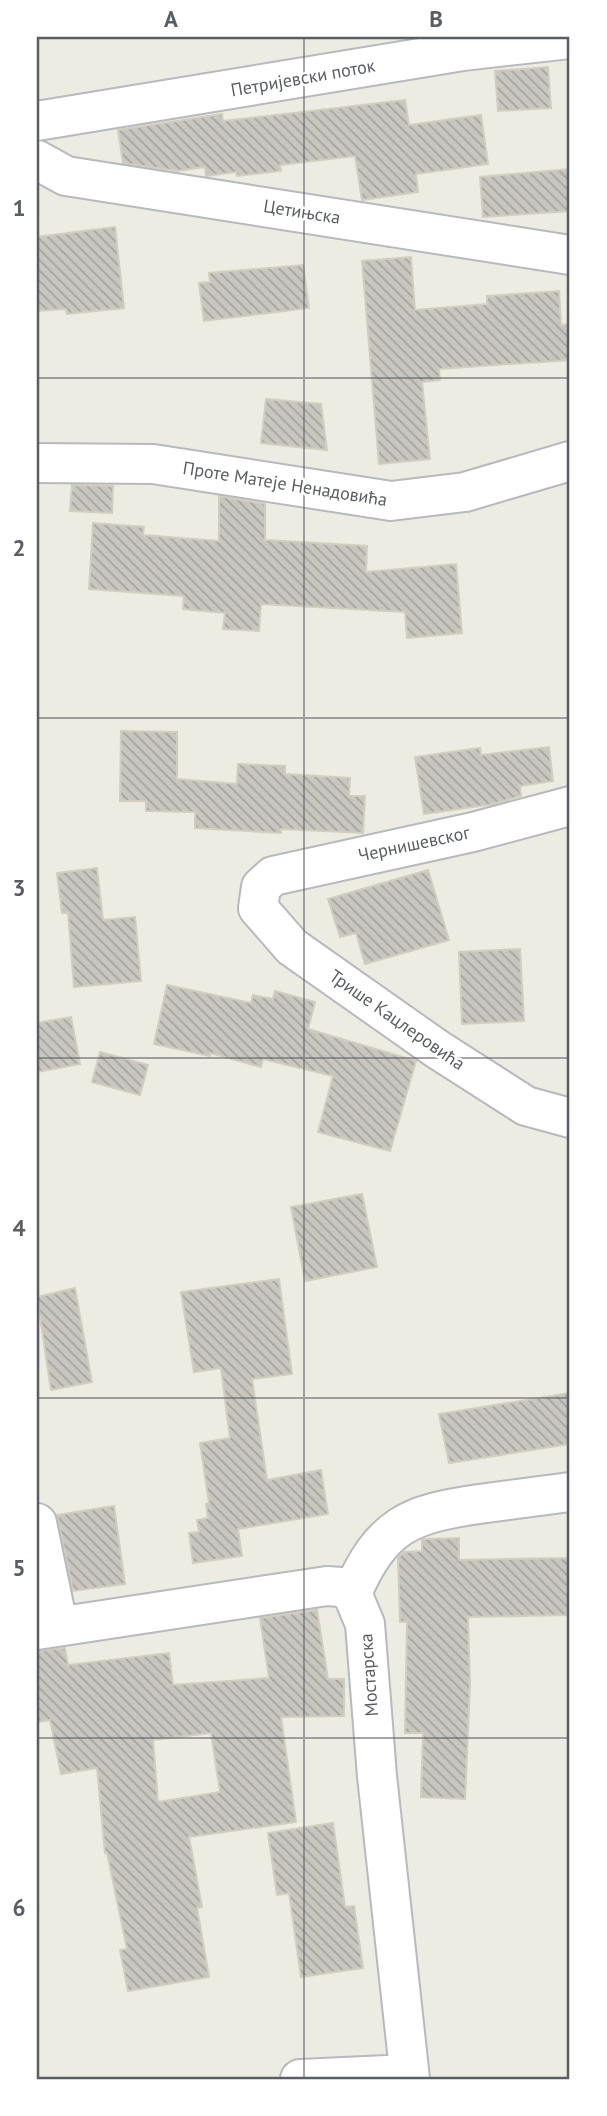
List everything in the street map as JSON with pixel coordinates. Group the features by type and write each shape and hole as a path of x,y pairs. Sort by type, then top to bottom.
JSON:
{"street":[{"name":"Петријевски поток","path":"37,121 463,51 570,39"},
{"name":"Цетињска","path":"37,160 66,176 570,255"},
{"name":"Проте Матеје Ненадовића","path":"37,463 153,464 391,502 465,492 570,461"},
{"name":"Чернишевског","path":"261,887 273,876 472,832 570,806"},
{"name":"Трише Кацлеровића","path":"261,887 258,908 292,947 437,1049 526,1106 570,1118"},
{"path":"37,1523 47,1627 327,1586 341,1587 352,1593 366,1561 388,1535 411,1519 434,1510 570,1492"},
{"name":"Мостарска","path":"352,1593 365,1624 377,1776 410,2077"},
{"path":"300,2079 410,2077"}],"building":[{"path":"548,67 551,108 498,111 495,71"},
{"path":"405,100 409,125 481,115 488,164 416,174 418,192 362,200 355,156 280,165 281,171 237,176 236,172 206,176 205,167 177,171 123,163 118,130 222,114 223,121"},
{"path":"570,169 570,211 483,217 480,177"},
{"path":"115,227 124,308 67,314 66,309 37,311 37,237"},
{"path":"411,257 415,310 487,304 487,296 559,291 561,325 570,324 570,360 439,369 440,380 422,382 430,459 379,464 362,261"},
{"path":"303,265 309,308 204,321 199,283 210,282 209,273"},
{"path":"266,399 321,404 327,450 261,443"},
{"path":"72,485 113,486 112,513 70,511"},
{"path":"219,496 265,504 265,540 367,546 366,572 456,564 462,633 407,638 405,612 261,604 259,631 223,629 225,613 183,609 184,596 89,589 93,523 144,527 143,535 219,541"},
{"path":"121,731 177,732 177,779 237,784 238,764 285,766 285,774 350,778 349,796 365,796 363,833 281,829 281,833 195,828 195,812 146,811 146,801 120,801"},
{"path":"549,747 553,781 520,786 521,796 493,804 424,814 415,757 480,748 481,755"},
{"path":"97,868 103,920 135,917 141,981 74,987 68,913 62,913 57,873"},
{"path":"428,870 449,940 365,964 356,933 340,937 328,899"},
{"path":"520,949 524,1021 462,1024 459,952"},
{"path":"167,985 251,1003 253,995 273,999 275,991 315,1002 308,1029 416,1061 390,1151 318,1132 333,1076 263,1059 261,1067 210,1053 210,1056 154,1044"},
{"path":"71,1017 80,1064 37,1072 37,1023"},
{"path":"100,1052 148,1065 140,1095 92,1082"},
{"path":"362,1194 377,1267 305,1281 291,1207"},
{"path":"279,1279 292,1374 252,1379 267,1480 321,1470 328,1514 238,1529 242,1556 193,1563 189,1533 199,1532 197,1520 208,1518 206,1504 209,1503 200,1443 230,1438 221,1368 194,1372 181,1292"},
{"path":"75,1288 92,1382 51,1390 37,1297"},
{"path":"570,1393 570,1444 449,1463 439,1414"},
{"path":"114,1506 125,1584 73,1591 57,1515"},
{"path":"459,1538 459,1560 570,1558 570,1615 468,1617 470,1685 465,1799 421,1797 423,1733 405,1733 407,1622 400,1622 398,1558 404,1552 422,1551 422,1540 425,1539"},
{"path":"317,1610 328,1679 344,1679 344,1716 281,1717 296,1822 189,1837 202,1907 197,1908 209,1977 128,1991 120,1950 127,1949 105,1853 97,1768 61,1774 50,1720 37,1722 37,1651 65,1648 68,1665 169,1653 173,1685 269,1678 260,1618","holes":["211,1733 220,1792 158,1802 153,1740"]},
{"path":"333,1823 345,1907 354,1906 363,1968 301,1977 289,1893 277,1895 268,1833"}]}
